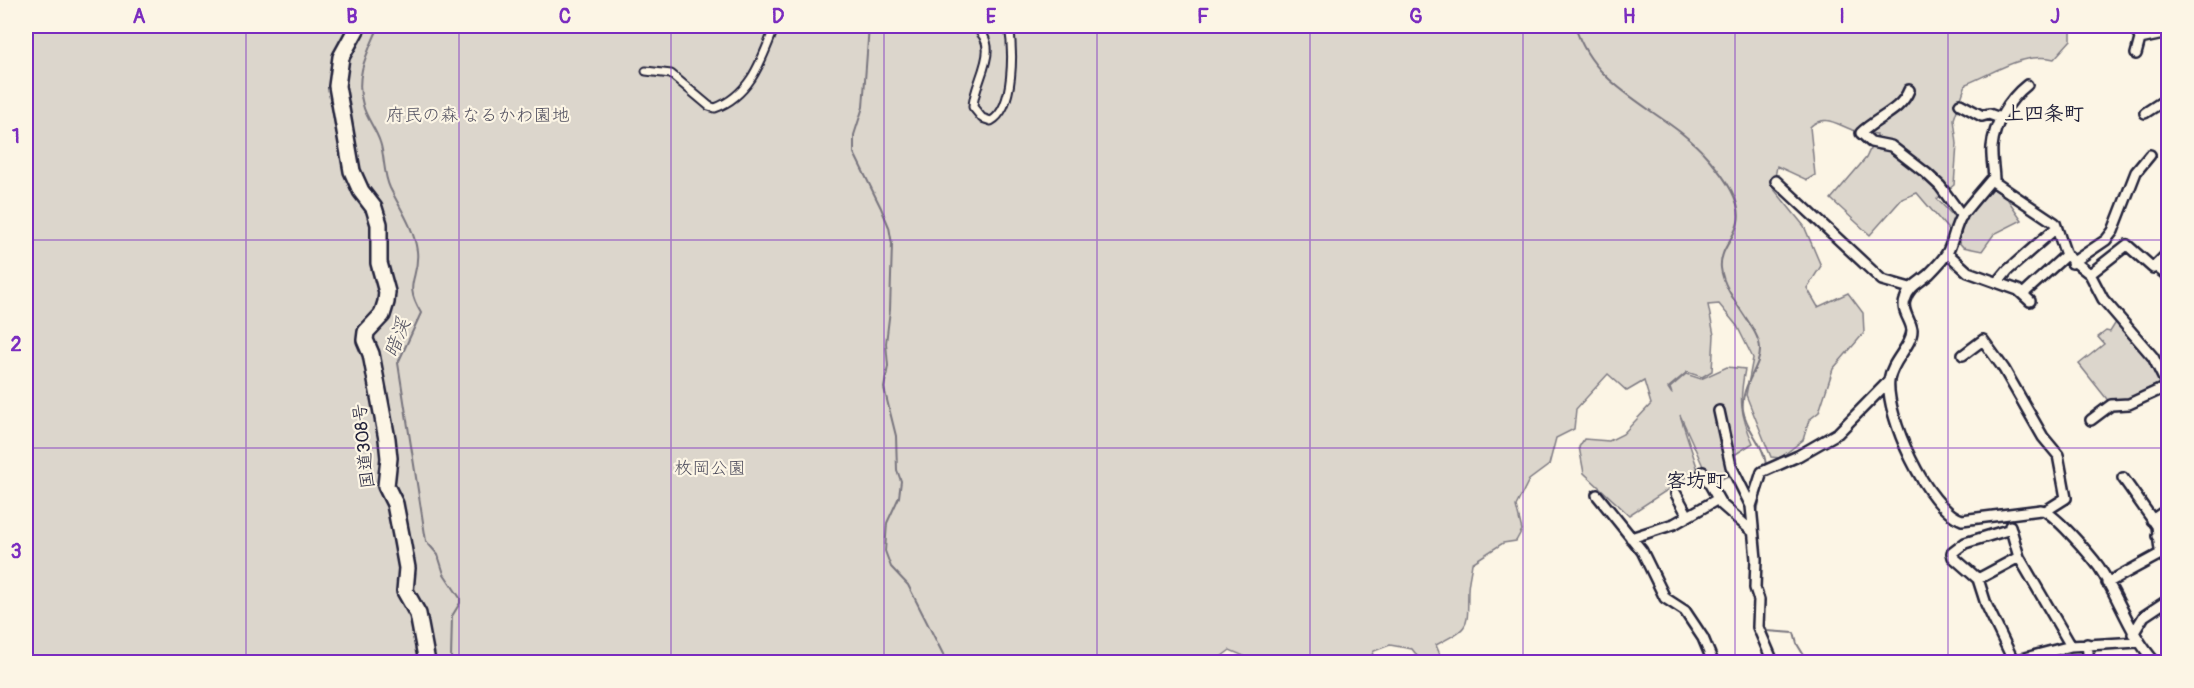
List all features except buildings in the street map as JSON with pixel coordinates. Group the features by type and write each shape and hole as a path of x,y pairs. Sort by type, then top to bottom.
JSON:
{"highway":[{"name":"国道308号","path":"358,26 341,57 337,86 352,171 361,191 374,208 379,224 379,263 387,292 386,302 382,315 366,332 365,340 371,354 387,439 389,458 386,486 395,504 407,568 405,591 418,614 427,663"}],"street":[{"path":"646,71 671,74 709,106 715,108 736,98 750,81 775,26"},
{"path":"973,26 982,36 988,60 973,107 982,118 991,121 1001,112 1012,64 1009,26"},
{"path":"2135,26 2140,39 2136,54"},
{"path":"2140,39 2169,33"},
{"path":"1994,181 1992,147 2000,118 2016,94 2027,85"},
{"path":"1909,90 1894,109 1869,124 1861,133 1871,142 1891,146 1926,173 1940,186 1962,216"},
{"path":"2145,113 2169,98"},
{"path":"1960,105 1982,116 1989,114 2000,118"},
{"path":"1947,253 1968,272 1984,280 1998,282 2026,297 2069,259 2106,240 2114,231 2136,172 2150,155"},
{"path":"1776,180 1882,280 1910,288"},
{"path":"1963,356 1983,340 2004,369 2043,437 2058,455 2066,498 2047,510 1962,520 1955,518 1944,508 1902,445 1889,381 1894,362 1909,342 1912,331 1904,309 1904,302 1910,288 1928,275 1947,253 1962,216 1991,180 2053,220 2069,259 2090,274 2103,299 2152,357 2168,382 2128,404 2111,405 2091,420"},
{"path":"1998,282 2008,270 2056,228"},
{"path":"2090,274 2127,245 2153,268 2155,266 2169,276"},
{"path":"2155,266 2169,254"},
{"path":"1773,663 1758,627 1756,559 1752,531 1751,507 1762,472 1798,456 1838,433 1889,381"},
{"path":"1719,411 1731,466 1751,507"},
{"path":"1703,472 1718,500 1752,531"},
{"path":"2107,584 2166,555 2157,536 2157,526 2123,478"},
{"path":"1676,494 1688,516"},
{"path":"1597,495 1642,551 1665,598 1684,610 1703,638 1713,663"},
{"path":"1631,537 1674,524 1718,500"},
{"path":"2152,520 2169,509"},
{"path":"2047,510 2098,567 2136,638 2155,663"},
{"path":"2007,515 2019,557 2071,646"},
{"path":"2011,529 1965,543 1952,553 1957,563 1978,579 1986,604 2012,662 2071,646 2136,638"},
{"path":"2157,536 2169,529"},
{"path":"1978,579 2019,557"},
{"path":"2136,638 2144,616 2169,600"},
{"path":"2087,644 2089,663"}],"green space":[{"path":"26,26 2071,26 2071,40 2054,59 2031,58 2020,61 1966,84 1954,119 1957,144 1954,185 1937,199 1963,226 1968,215 1991,188 2004,194 2022,220 1994,234 1982,251 1963,247 1917,193 1902,199 1870,235 1831,199 1866,158 1877,134 1856,131 1827,121 1821,121 1810,127 1815,175 1807,180 1777,166 1773,188 1804,226 1821,266 1807,288 1818,307 1848,293 1863,313 1864,333 1833,369 1819,412 1809,420 1803,440 1780,458 1771,457 1746,395 1753,358 1737,326 1719,304 1708,305 1714,335 1712,371 1702,377 1687,372 1668,388 1672,394 1670,388 1686,374 1701,379 1727,367 1745,369 1742,407 1745,424 1753,443 1728,459 1730,475 1711,484 1680,415 1698,470 1629,515 1584,473 1579,447 1584,439 1609,441 1623,434 1651,404 1644,381 1627,391 1608,374 1576,409 1574,429 1556,438 1549,465 1529,480 1516,506 1522,530 1516,541 1503,543 1472,563 1465,625 1456,634 1436,645 1443,662 1422,662 1412,649 1390,645 1374,651 1368,662 1253,662 1230,650 1214,662 26,662"},
{"path":"2118,319 2151,359 2166,384 2127,403 2110,403 2079,364 2104,344 2098,337 2106,331 2110,332"}],"waterway":[{"name":"暗渓","path":"379,26 361,74 361,94 364,110 380,142 390,188 410,226 417,251 412,287 415,303 421,313 398,363 426,541 438,555 444,574 460,598 460,603 452,616 451,659 455,662"},
{"path":"869,26 863,107 854,135 854,153 889,227 892,244 890,310 886,343 888,366 884,388 896,436 897,470 901,481 899,497 887,523 885,551 891,567 908,585 947,662"},
{"path":"1575,26 1585,49 1598,68 1633,99 1691,141 1719,171 1734,196 1739,214 1738,222 1722,255 1721,268 1728,290 1754,332 1760,349 1757,363 1747,385 1743,410 1748,425 1763,452 1766,468"},
{"path":"1756,515 1766,474"},
{"path":"1759,541 1762,560 1760,571"},
{"path":"1762,621 1767,631 1794,633 1797,644 1808,662"}],"district":[{"name":"上四条町","path":"2044,113"},
{"name":"客坊町","path":"1696,480"}],"park label":[{"name":"府民の森 なるかわ園地","path":"478,115"},
{"name":"枚岡公園","path":"710,468"}]}
